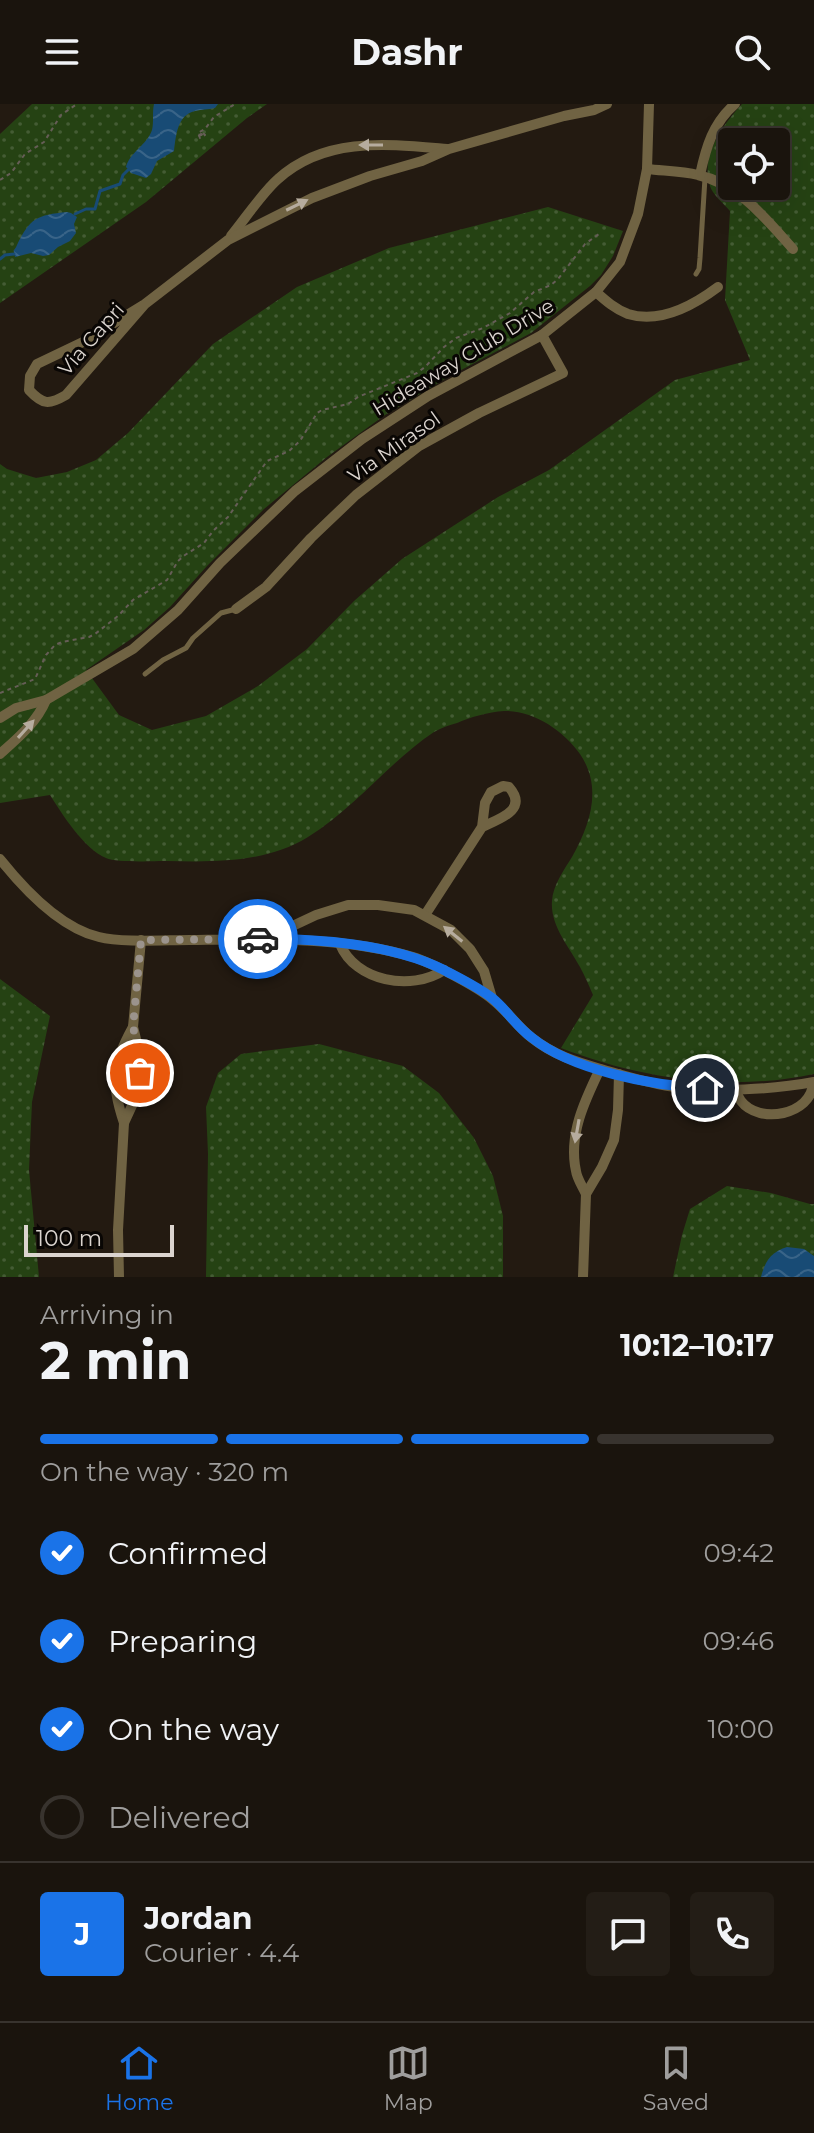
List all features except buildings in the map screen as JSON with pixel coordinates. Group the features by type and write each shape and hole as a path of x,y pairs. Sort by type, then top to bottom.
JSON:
{"street":[{"name":"Via Capri","path":"564,116 584,104"},
{"name":"Via Capri","path":"145,304 66,395 53,403 39,401 29,390 30,376 37,364 83,342 145,304 228,240 312,198 449,149 607,104"},
{"name":"Hideaway Club Drive","path":"0,718 16,708 46,700 133,649 178,610 220,563 295,491 362,439 428,396 542,335 596,292 620,262 638,214 647,169 649,104"},
{"path":"703,176 706,148 712,131 735,104"},
{"name":"Via Capri","path":"228,240 277,180 301,161 328,150 355,145 449,149"},
{"path":"647,169 703,176 728,187 754,206 793,249"},
{"path":"596,292 612,306 630,315 647,317 673,312 698,302 718,287"},
{"name":"Via Mirasol","path":"236,609 266,587 356,495 419,446 563,373 542,335"},
{"name":"Hideaway Club Drive","path":"0,754 41,711 46,700"},
{"path":"425,915 482,827"},
{"path":"0,859 36,897 74,927 99,938 265,939 377,948 415,957 444,970 492,998 531,1038 561,1057 600,1069 674,1087 735,1089 814,1082 813,1090 803,1103 793,1110 773,1114 750,1108 742,1102 735,1089"},
{"path":"265,939 316,915 348,905 414,910 451,930 470,949 484,971 492,998"},
{"path":"119,1277 118,1230 124,1123 136,1097 140,1073 133,1027 141,940"},
{"path":"340,944 345,955 362,969 387,980 422,981 444,970"},
{"path":"124,1123 116,1099 114,1072 120,1051 133,1027"},
{"path":"583,1277 586,1194 576,1172 575,1142 581,1109 600,1069"},
{"path":"586,1194 614,1140 619,1074"}],"lane":[{"path":"696,274 700,258 703,176"},
{"path":"145,674 186,648 221,613 236,609"}],"path":[{"path":"0,180 11,173 25,154 44,142 61,115 77,104"},
{"path":"201,136 200,133 205,135 200,138 198,133 214,117 235,104"},
{"path":"0,693 35,679 46,655 55,645 89,637 118,616 133,600 167,580 178,561 204,543 228,517 267,461 289,451 300,441 317,413 348,404 417,373 456,338 510,313 534,292 558,279 578,251 599,234"}],"green space":[{"path":"32,104 267,104 146,202 0,303 0,134"},
{"path":"742,104 814,104 814,1074 750,1082 686,1079 622,1068 561,1048 593,995 557,927 552,910 557,883 589,819 591,780 580,754 565,737 526,714 492,712 437,731 308,837 292,846 258,856 203,861 111,860 82,839 50,795 0,803 0,464 36,478 67,472 96,460 128,433 213,344 297,287 389,248 548,207 623,231 613,256 590,286 531,333 385,415 327,457 264,509 144,630 86,670 119,715 152,730 206,716 258,686 307,649 354,601 402,559 498,497 549,470 675,380 750,360 725,300 730,211 720,200 790,200 790,128 723,128"},
{"path":"718,136 718,198 710,186 708,174"},
{"path":"0,979 50,1016 32,1102 29,1170 39,1277 0,1277"},
{"path":"319,1044 403,1066 439,1093 474,1138 493,1176 503,1216 503,1277 206,1277 206,1107 218,1073 241,1054"},
{"path":"727,1186 814,1204 814,1277 673,1277 690,1209"}],"water":[{"path":"154,104 218,104 215,108 195,111 184,117 178,127 174,151 157,161 146,178 131,173 126,167 152,130"},
{"path":"67,212 77,217 74,224 76,233 70,241 49,255 31,253 15,257 14,250 31,223 41,217"},
{"path":"787,1247 804,1249 814,1256 814,1277 761,1277 770,1258"}],"waterway":[{"path":"75,214 95,209 100,191 120,184 128,170"},
{"path":"0,259 14,254"}],"way so far":[{"path":"140,1073 133,1027 141,940 258,939"}],"route":[{"path":"258,939 377,948 415,957 492,998 531,1038 561,1057 674,1087 705,1088"}]}
